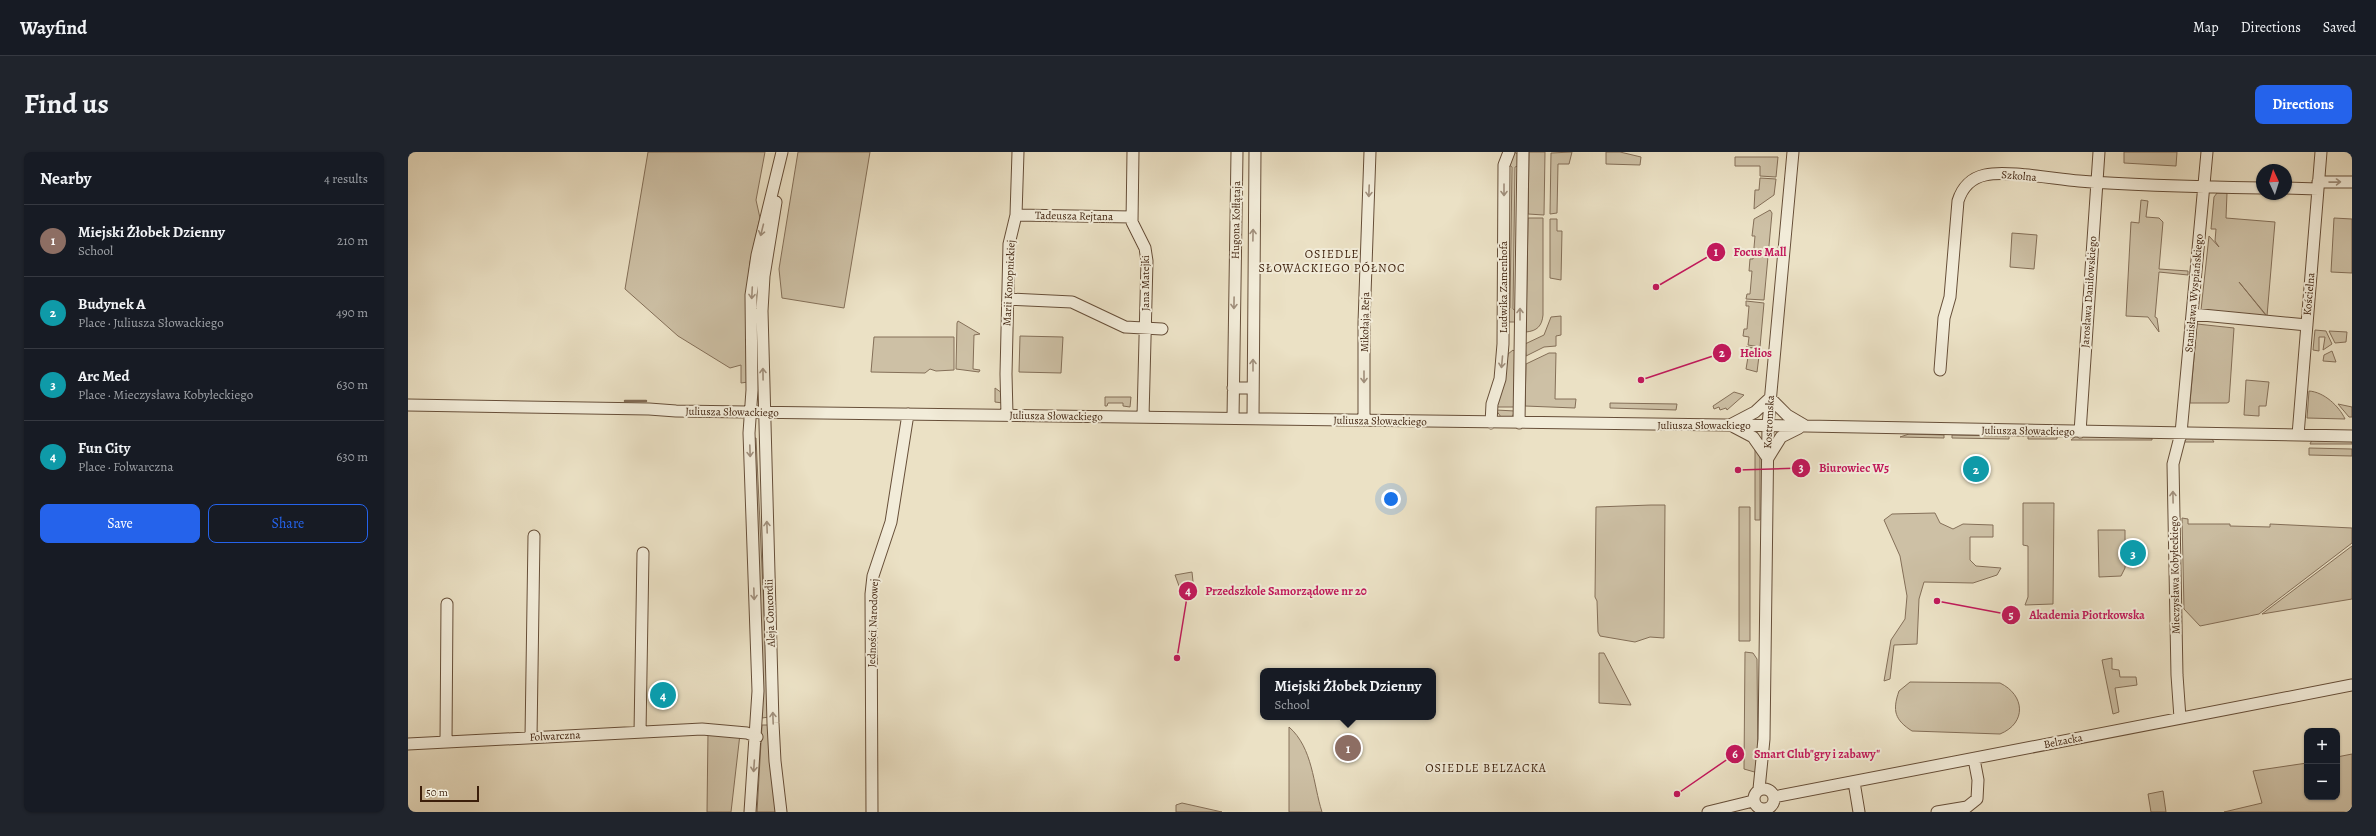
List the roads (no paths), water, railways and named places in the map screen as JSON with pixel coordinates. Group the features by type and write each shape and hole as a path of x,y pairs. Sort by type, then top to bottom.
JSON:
{"street":[{"name":"Aleja Concordii","path":"750,812 758,691 750,412 752,397 751,317 753,272 783,152"},
{"name":"Aleja Concordii","path":"782,812 774,756 762,292 783,152"},
{"name":"Marii Konopnickiej","path":"1008,415 1009,244 1016,215 1018,152"},
{"name":"Jana Matejki","path":"1134,152 1132,222 1144,245 1146,255 1143,417"},
{"name":"Hugona Kołłątaja","path":"1233,418 1237,152"},
{"name":"Hugona Kołłątaja","path":"1253,418 1255,152"},
{"name":"Mikołaja Reja","path":"1364,420 1364,323 1370,152"},
{"name":"Ludwika Zamenhofa","path":"1491,422 1492,404 1500,379 1503,344 1504,165 1510,152"},
{"name":"Ludwika Zamenhofa","path":"1519,423 1523,152"},
{"name":"Kostromska","path":"1767,792 1764,741 1768,425 1793,152"},
{"name":"Jarosława Daniłowskiego","path":"2080,432 2099,152"},
{"name":"Stanisława Wyspiańskiego","path":"2182,434 2207,152"},
{"name":"Kościelna","path":"2298,435 2321,152"},
{"name":"Szkolna","path":"1940,370 1944,318 1950,297 1958,201 1965,187 1975,178 1992,174 2203,188 2256,188"},
{"path":"2292,188 2352,182"},
{"name":"Tadeusza Rejtana","path":"1016,215 1132,217"},
{"path":"1234,287 1254,287"},
{"path":"1008,300 1072,302 1124,328 1162,329"},
{"path":"2192,314 2307,325"},
{"path":"1503,344 1520,342"},
{"path":"1233,388 1253,388"},
{"path":"1730,425 1755,412 1770,398 1792,419 1806,426"},
{"name":"Juliusza Słowackiego","path":"408,405 764,413 1768,425 2182,434 2352,436"},
{"name":"Jedności Narodowej","path":"872,812 871,594 874,576 891,522 908,414"},
{"path":"1730,425 1753,437 1768,458 1781,437 1806,426"},
{"name":"Mieczysława Kobyłeckiego","path":"2180,718 2177,676 2173,464 2182,434"},
{"path":"531,738 534,536"},
{"path":"640,732 643,553"},
{"path":"446,742 447,604"},
{"name":"Belzacka","path":"1767,792 1854,782 2352,685"},
{"name":"Folwarczna","path":"408,744 702,728 747,733 756,737"},
{"path":"1937,812 1967,807 1977,799 1978,780 1974,759"},
{"path":"1854,782 1858,812"},
{"path":"1708,812 1762,808 1774,802 1767,792 1754,794 1762,808"}],"waterway":[{"path":"625,401 646,401"}],"place":[{"name":"Focus Mall","path":"1656,287"},
{"name":"Helios","path":"1641,380"},
{"name":"Budynek A","path":"1976,469"},
{"name":"Biurowiec W5","path":"1738,470"},
{"name":"Arc Med","path":"2133,553"},
{"name":"Akademia Piotrkowska","path":"1937,601"},
{"name":"Przedszkole Samorządowe nr 20","path":"1177,658"},
{"name":"Fun City","path":"663,695"},
{"name":"Miejski Żłobek Dzienny","path":"1348,748"},
{"name":"Smart Club\"gry i zabawy\"","path":"1677,794"}],"district":[{"name":"OSIEDLE SŁOWACKIEGO PÓŁNOC","path":"1332,261"},
{"name":"OSIEDLE BELZACKA","path":"1486,768"}]}
